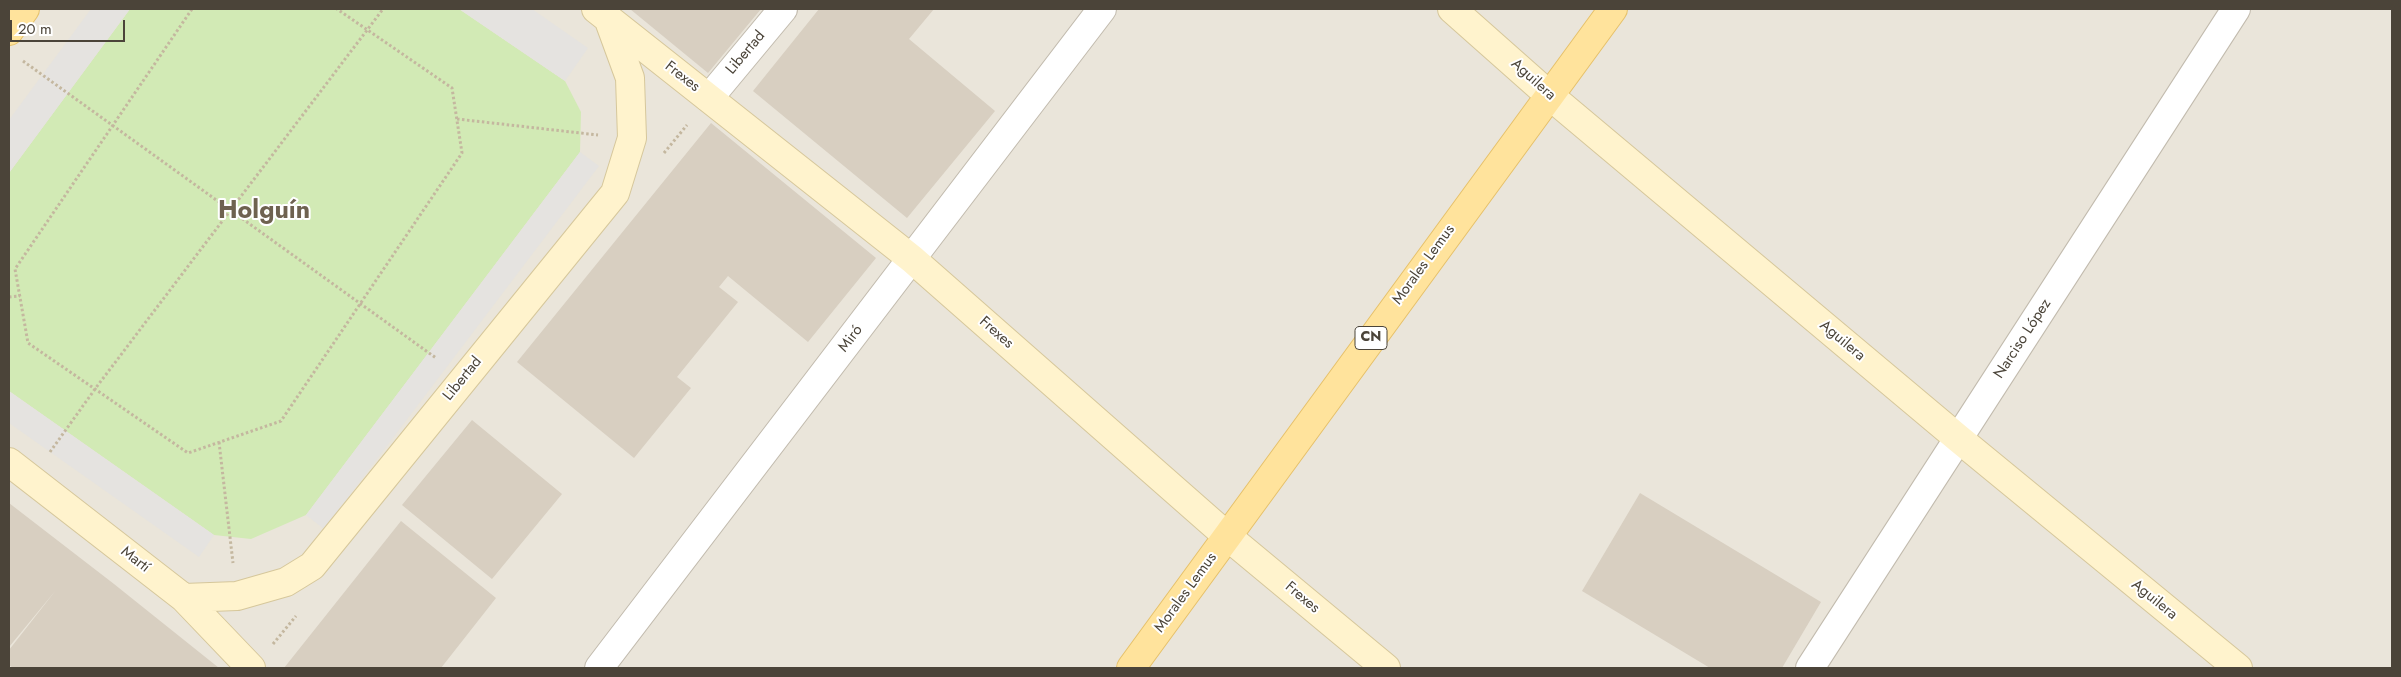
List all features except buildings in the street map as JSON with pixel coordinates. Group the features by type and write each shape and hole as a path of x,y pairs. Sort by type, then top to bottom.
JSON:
{"main road":[{"path":"9,31 24,9"},
{"name":"Morales Lemus","path":"1131,668 1612,9"}],"street":[{"name":"Libertad","path":"709,98 783,9"},
{"name":"Miró","path":"599,668 1102,9"},
{"name":"Aguilera","path":"1452,9 1549,95 1959,439 2238,668"},
{"name":"Narciso López","path":"1810,668 2236,9"},
{"name":"Frexes","path":"602,13 912,259 1227,536 1386,668"},
{"path":"602,13 630,78 632,138"},
{"name":"Libertad","path":"184,598 237,596 286,582 312,566 615,192 632,138"},
{"name":"Martí","path":"9,462 184,598 251,668"}],"path":[{"path":"192,9 15,269 28,343 188,453 280,421 462,153 452,88 336,9"},
{"path":"31,478 95,389 383,9"},
{"path":"17,56 464,378"},
{"path":"457,119 632,138"},
{"path":"9,297 20,296"},
{"path":"219,442 237,596"}],"shaded area":[{"path":"9,9 2392,9 2392,668 9,668"},
{"path":"91,9 130,9 9,173 9,120"},
{"path":"459,9 532,9 588,48 565,81"},
{"path":"580,152 599,166 324,529 306,515"},
{"path":"9,391 214,535 199,557 9,423"}],"green space":[{"path":"130,9 459,9 565,81 581,112 580,152 306,515 251,539 214,535 9,391 9,173"}],"district":[{"name":"Holguín","path":"264,212"}]}
